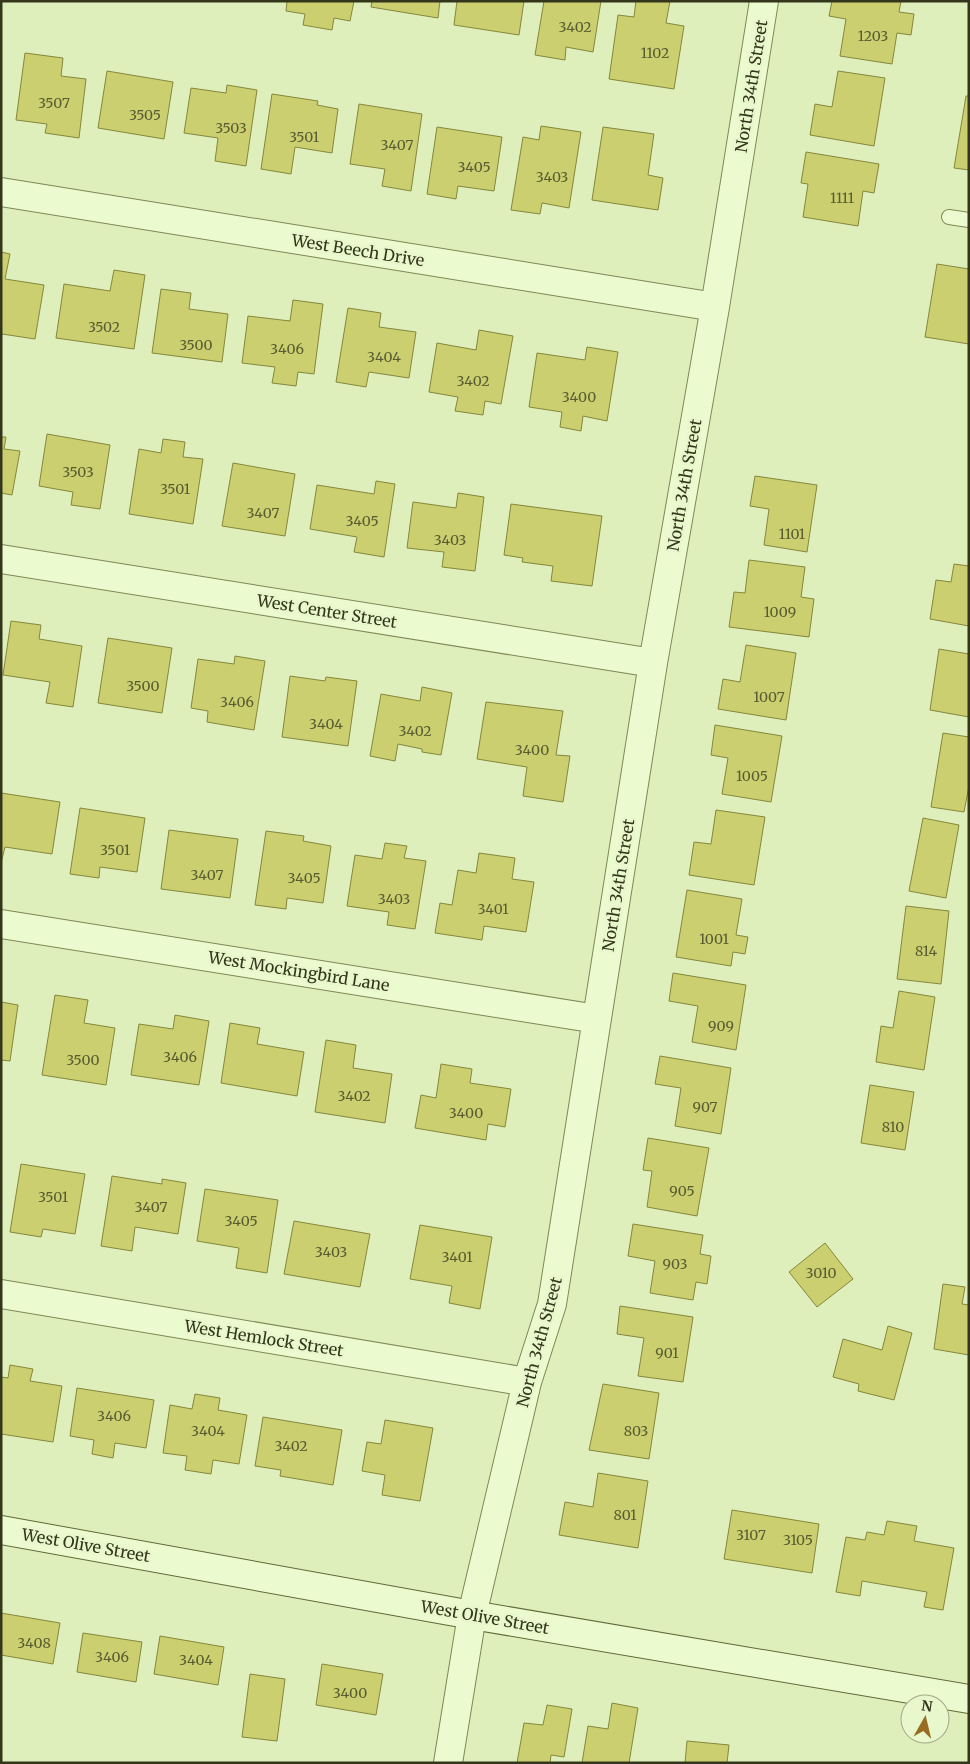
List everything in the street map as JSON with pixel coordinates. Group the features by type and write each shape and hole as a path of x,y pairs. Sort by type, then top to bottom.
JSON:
{"street":[{"name":"North 34th Street","path":"448,1763 472,1615 528,1382 552,1304 654,663 715,307 764,1"},
{"name":"West Beech Drive","path":"1,192 715,307"},
{"name":"West Center Street","path":"1,559 654,663"},
{"name":"West Mockingbird Lane","path":"1,924 597,1019"},
{"name":"West Hemlock Street","path":"1,1294 528,1382"},
{"name":"West Olive Street","path":"1,1530 472,1615 969,1699"}],"lane":[{"path":"949,217 969,220"}],"building":[{"path":"287,1 354,1 350,21 334,18 332,30 303,25 305,14 286,11"},
{"path":"372,1 440,1 438,18 371,7"},
{"path":"457,1 524,1 519,35 454,25"},
{"path":"544,1 601,1 593,52 566,47 565,60 535,55"},
{"path":"636,1 670,1 666,23 684,26 674,89 609,79 618,15 634,17"},
{"path":"832,1 901,1 899,12 914,14 911,35 897,33 892,64 840,56 846,19 829,16"},
{"path":"25,53 63,58 61,76 86,79 79,138 45,133 47,124 16,120"},
{"path":"107,71 173,82 164,139 98,128"},
{"path":"838,71 885,78 874,146 810,135 815,104 832,107"},
{"path":"227,85 257,90 246,166 215,161 218,138 184,133 191,88 226,93"},
{"path":"272,94 318,101 317,105 338,109 332,153 295,147 291,174 261,169"},
{"path":"966,96 969,96 969,170 954,168"},
{"path":"359,104 422,114 411,191 382,186 385,169 350,164"},
{"path":"541,126 581,132 569,208 542,203 540,214 511,210 523,137 539,140"},
{"path":"437,127 502,137 494,191 458,186 456,199 427,194"},
{"path":"603,127 654,134 648,175 663,178 658,210 592,200"},
{"path":"806,152 879,164 874,193 863,191 858,226 803,217 808,184 801,183"},
{"path":"1,252 10,254 5,279 44,285 35,339 2,334 1,338"},
{"path":"937,264 969,269 969,344 925,337"},
{"path":"114,270 145,275 134,349 56,338 64,284 110,291"},
{"path":"161,289 191,293 189,309 228,314 222,362 152,353"},
{"path":"293,300 323,304 314,374 298,372 296,386 272,383 275,367 242,363 248,316 290,321"},
{"path":"348,308 381,313 379,327 416,332 409,378 369,372 366,387 336,382"},
{"path":"479,330 513,336 501,404 485,401 483,415 455,411 458,397 429,392 437,343 476,350"},
{"path":"587,347 618,352 607,421 583,416 581,431 560,427 562,412 529,407 537,353 585,360"},
{"path":"47,434 110,445 100,509 71,505 73,492 39,486"},
{"path":"1,437 6,437 4,449 20,451 12,495 1,493"},
{"path":"163,439 185,442 183,457 203,459 193,524 129,514 139,449 161,453"},
{"path":"233,463 295,474 285,536 222,526"},
{"path":"755,476 817,485 807,552 764,545 769,509 750,506"},
{"path":"376,481 395,484 384,557 354,552 357,537 310,529 317,485 374,494"},
{"path":"458,493 484,497 475,571 442,567 444,552 407,548 413,502 456,508"},
{"path":"511,504 602,516 592,586 551,581 553,566 522,562 523,558 504,555"},
{"path":"749,560 805,567 801,597 814,599 809,637 729,627 734,592 745,593"},
{"path":"954,564 969,566 969,626 930,619 936,580 951,582"},
{"path":"11,621 41,625 39,639 82,646 73,707 46,703 50,682 3,675"},
{"path":"108,638 172,648 162,713 98,703"},
{"path":"746,645 796,653 786,720 718,709 723,679 740,682"},
{"path":"939,649 969,654 969,717 930,710"},
{"path":"235,656 265,661 254,730 207,722 208,711 191,708 198,659 234,664"},
{"path":"290,676 325,681 326,677 357,681 348,746 282,737"},
{"path":"422,687 452,693 441,755 422,752 422,749 398,744 395,761 370,756 381,694 420,701"},
{"path":"486,702 563,711 556,755 570,756 563,802 523,796 527,767 477,759"},
{"path":"715,725 782,736 771,802 722,794 728,758 711,755"},
{"path":"943,733 969,737 969,786 964,812 931,807"},
{"path":"1,793 60,802 52,854 5,847 1,863"},
{"path":"80,808 145,818 137,872 100,867 99,878 70,874"},
{"path":"716,810 765,817 754,885 689,875 694,842 711,844"},
{"path":"923,818 959,825 946,898 909,891"},
{"path":"169,830 238,839 230,898 161,889"},
{"path":"266,831 304,836 303,841 331,846 323,903 287,898 286,909 255,905"},
{"path":"385,843 407,846 404,858 426,861 415,929 387,925 389,912 347,906 355,855 382,859"},
{"path":"479,853 515,858 512,879 534,882 526,932 484,926 482,940 435,933 440,903 452,905 458,870 476,873"},
{"path":"687,890 742,899 736,935 748,937 745,954 733,952 731,966 676,957"},
{"path":"906,906 949,911 941,984 897,979"},
{"path":"673,973 746,985 736,1050 692,1042 698,1006 669,1001"},
{"path":"899,991 935,997 924,1070 876,1062 881,1026 893,1028"},
{"path":"55,995 88,1000 84,1023 115,1028 106,1085 42,1075"},
{"path":"1,1002 18,1005 10,1061 1,1060"},
{"path":"175,1015 209,1021 199,1085 131,1075 139,1024 173,1029"},
{"path":"230,1023 260,1028 257,1044 304,1052 297,1096 221,1083"},
{"path":"326,1040 356,1045 353,1068 392,1074 385,1123 315,1112"},
{"path":"660,1056 731,1068 721,1134 675,1126 681,1088 655,1084"},
{"path":"441,1064 472,1069 470,1083 511,1089 505,1127 488,1124 486,1140 415,1128 421,1095 436,1098"},
{"path":"870,1085 914,1092 905,1150 861,1143"},
{"path":"648,1138 709,1148 697,1216 647,1207 652,1171 643,1170"},
{"path":"21,1164 85,1174 75,1234 43,1229 41,1237 10,1232"},
{"path":"112,1176 162,1184 162,1179 186,1183 178,1234 135,1227 132,1251 101,1246"},
{"path":"205,1189 278,1200 267,1273 236,1268 239,1248 197,1241"},
{"path":"294,1221 370,1234 360,1287 284,1274"},
{"path":"633,1224 703,1235 700,1254 711,1256 707,1284 696,1282 693,1300 650,1293 655,1261 628,1256"},
{"path":"420,1225 492,1237 480,1309 449,1303 452,1286 410,1279"},
{"path":"825,1243 853,1279 817,1307 789,1272"},
{"path":"943,1284 965,1287 962,1304 969,1305 969,1355 934,1349"},
{"path":"620,1306 693,1317 683,1382 638,1376 644,1338 617,1334"},
{"path":"888,1326 912,1333 894,1400 858,1391 859,1384 833,1377 843,1339 882,1350"},
{"path":"10,1365 33,1369 30,1381 62,1386 53,1442 1,1434 1,1377 8,1378"},
{"path":"603,1384 659,1393 649,1459 589,1450"},
{"path":"77,1388 154,1400 146,1448 115,1443 113,1458 92,1454 94,1440 70,1436"},
{"path":"195,1394 220,1398 218,1410 247,1415 239,1464 213,1460 211,1474 185,1470 187,1456 163,1453 170,1405 192,1409"},
{"path":"263,1417 342,1430 333,1485 280,1476 281,1470 255,1466"},
{"path":"385,1420 433,1428 420,1501 382,1495 385,1475 362,1471 367,1442 381,1444"},
{"path":"598,1473 648,1481 638,1548 559,1535 565,1502 593,1507"},
{"path":"732,1510 819,1524 812,1573 724,1559"},
{"path":"887,1521 917,1526 914,1541 954,1548 943,1610 924,1607 927,1592 862,1581 860,1596 836,1592 846,1537 865,1540 867,1532 884,1535"},
{"path":"1,1613 60,1623 53,1664 1,1655"},
{"path":"83,1633 142,1642 136,1682 77,1672"},
{"path":"160,1636 224,1647 218,1685 154,1674"},
{"path":"322,1664 383,1674 376,1715 316,1705"},
{"path":"250,1674 285,1679 277,1741 242,1737"},
{"path":"612,1703 638,1708 629,1763 582,1763 588,1726 608,1729"},
{"path":"547,1705 572,1709 564,1757 551,1755 550,1763 517,1763 524,1723 543,1725"},
{"path":"687,1741 729,1745 727,1763 685,1763"}]}
